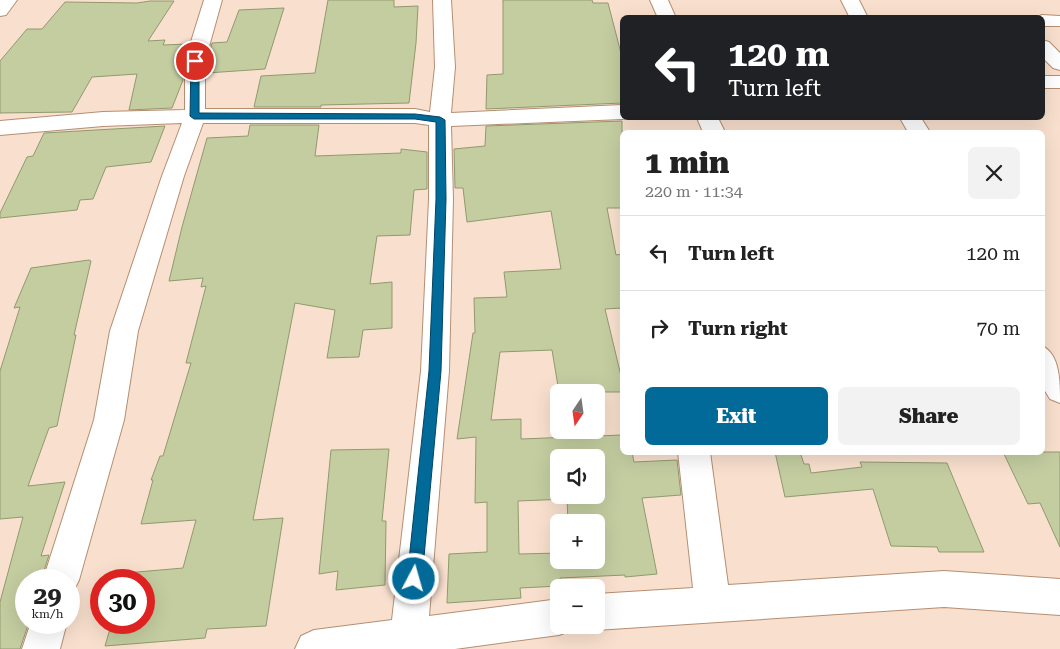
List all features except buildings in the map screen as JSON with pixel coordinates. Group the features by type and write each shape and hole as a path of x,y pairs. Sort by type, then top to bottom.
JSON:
{"street":[{"path":"0,11 8,0"},
{"path":"64,569 109,420 124,331 194,116 195,61 214,0"},
{"path":"409,636 435,371 441,199 440,120 445,67 442,0"},
{"path":"659,0 666,15"},
{"path":"850,0 858,15"},
{"path":"1045,20 1060,20"},
{"path":"1045,49 1060,64"},
{"path":"1045,82 1060,82"},
{"path":"0,128 34,124 194,116 415,116 440,120 620,112"},
{"path":"1045,363 1060,390"},
{"path":"694,455 713,603"},
{"path":"605,611 944,589 1060,597"},
{"path":"314,649 550,617"},
{"path":"41,649 45,634"}],"route":[{"path":"195,61 196,106 194,116 415,116 440,120 441,199 435,371 414,579"}]}
